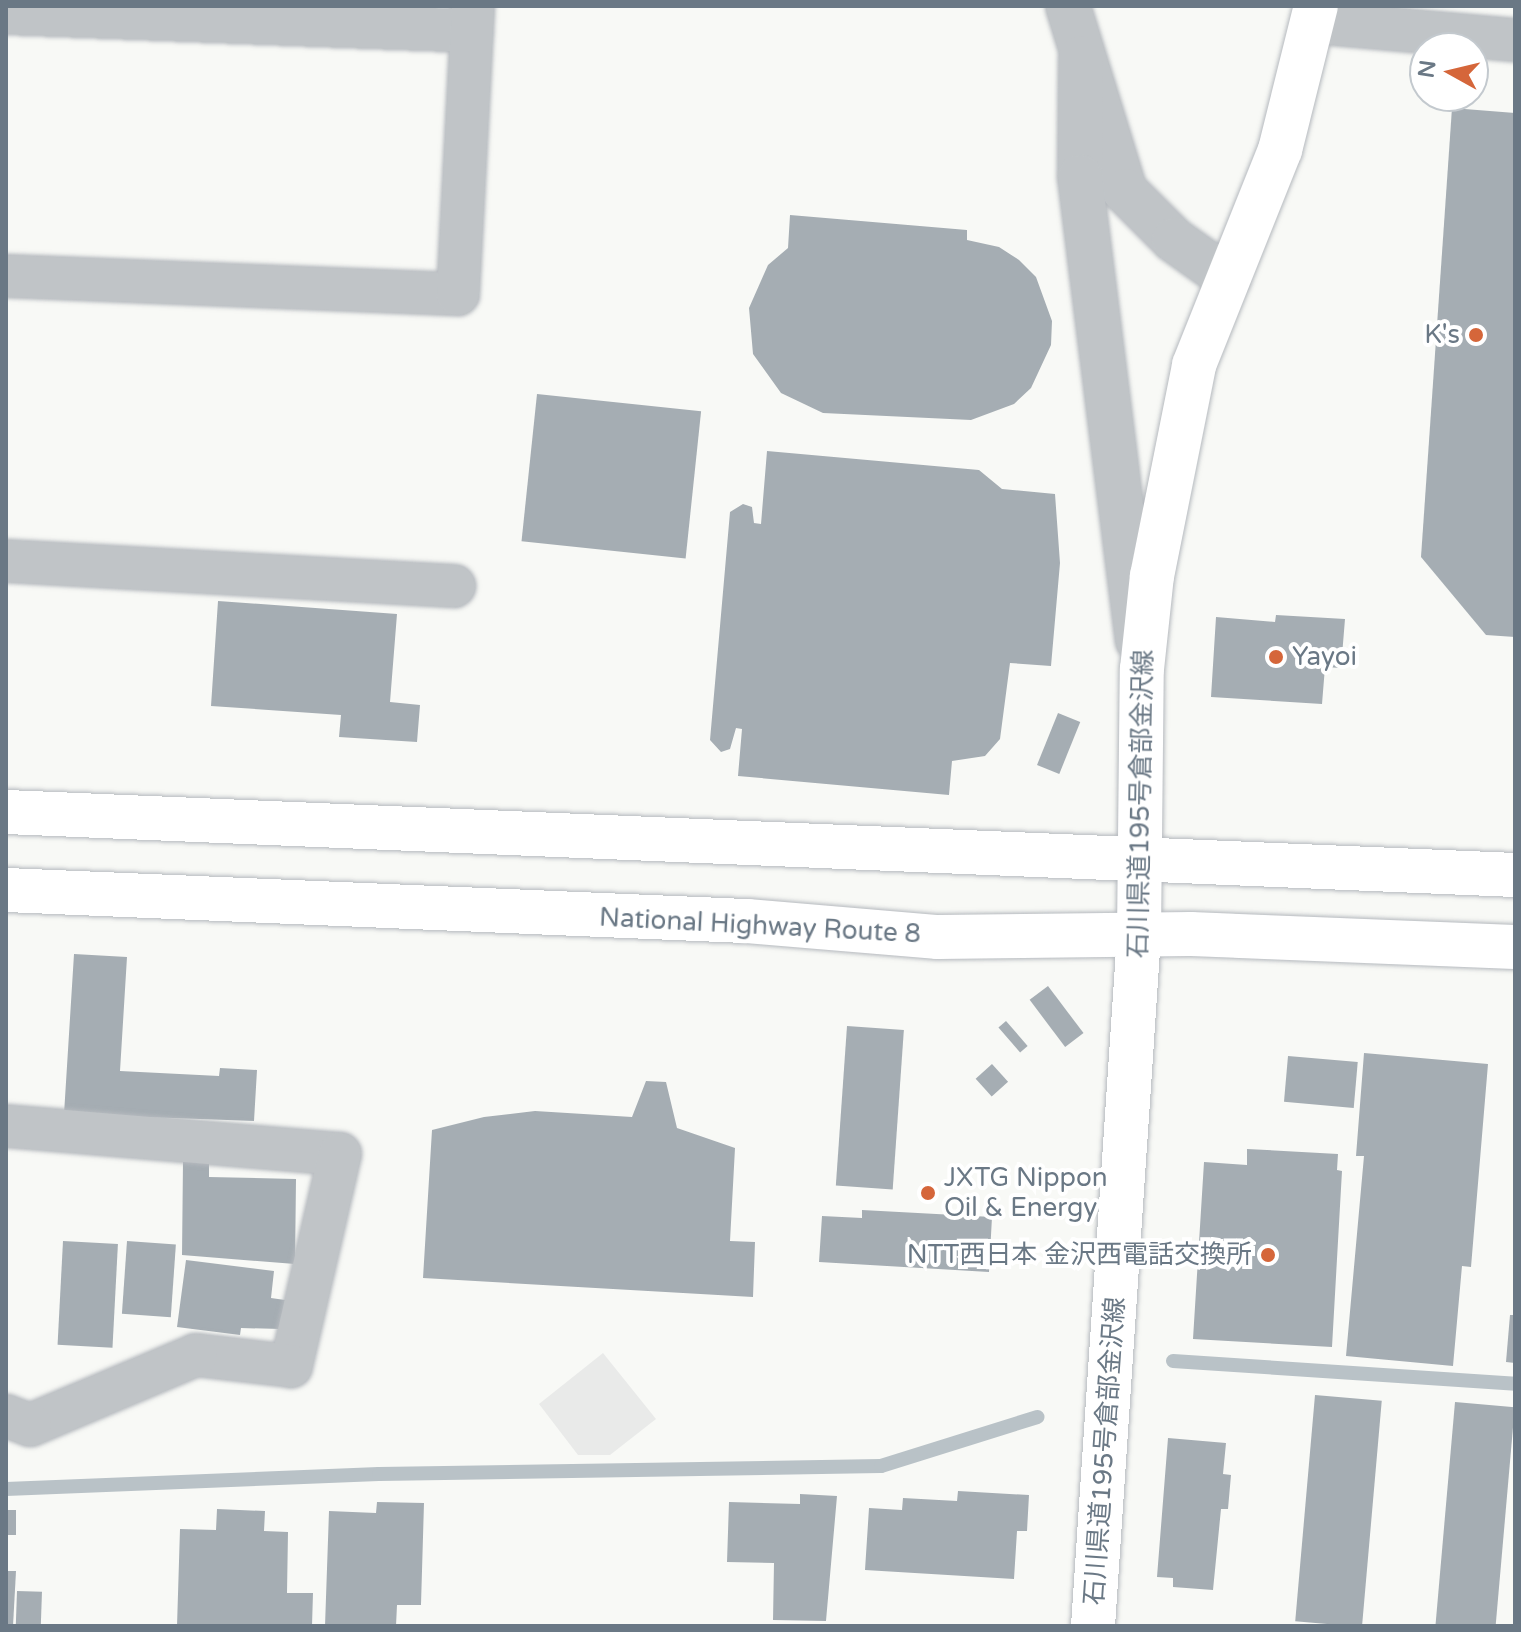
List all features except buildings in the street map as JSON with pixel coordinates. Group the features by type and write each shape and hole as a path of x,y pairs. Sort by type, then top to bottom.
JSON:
{"main road":[{"name":"石川県道195号倉部金沢線","path":"1093,1626 1139,935 1142,669 1173,451 1194,365 1280,150 1314,14"},
{"path":"6,812 1515,875"},
{"name":"National Highway Route 8","path":"6,890 747,921 938,937 1139,935 1515,947"}],"street":[{"path":"1068,6 1081,58 1125,191 1174,240 1229,279"},
{"path":"6,13 472,18 458,294 6,276"},
{"path":"1314,14 1515,40"},
{"path":"1081,58 1080,177 1142,669"},
{"path":"6,561 454,586"},
{"path":"6,1126 340,1154 291,1366 196,1355 30,1425 6,1416"}],"shaded area":[{"path":"603,1353 656,1419 610,1455 578,1455 539,1404"}],"waterway":[{"path":"1173,1361 1515,1384"},
{"path":"6,1489 379,1474 881,1466 1037,1417"}],"place":[{"name":"K's","path":"1476,335"},
{"name":"Yayoi","path":"1276,657"},
{"name":"JXTG Nippon Oil & Energy","path":"928,1193"},
{"name":"NTT西日本 金沢西電話交換所","path":"1268,1255"}]}
